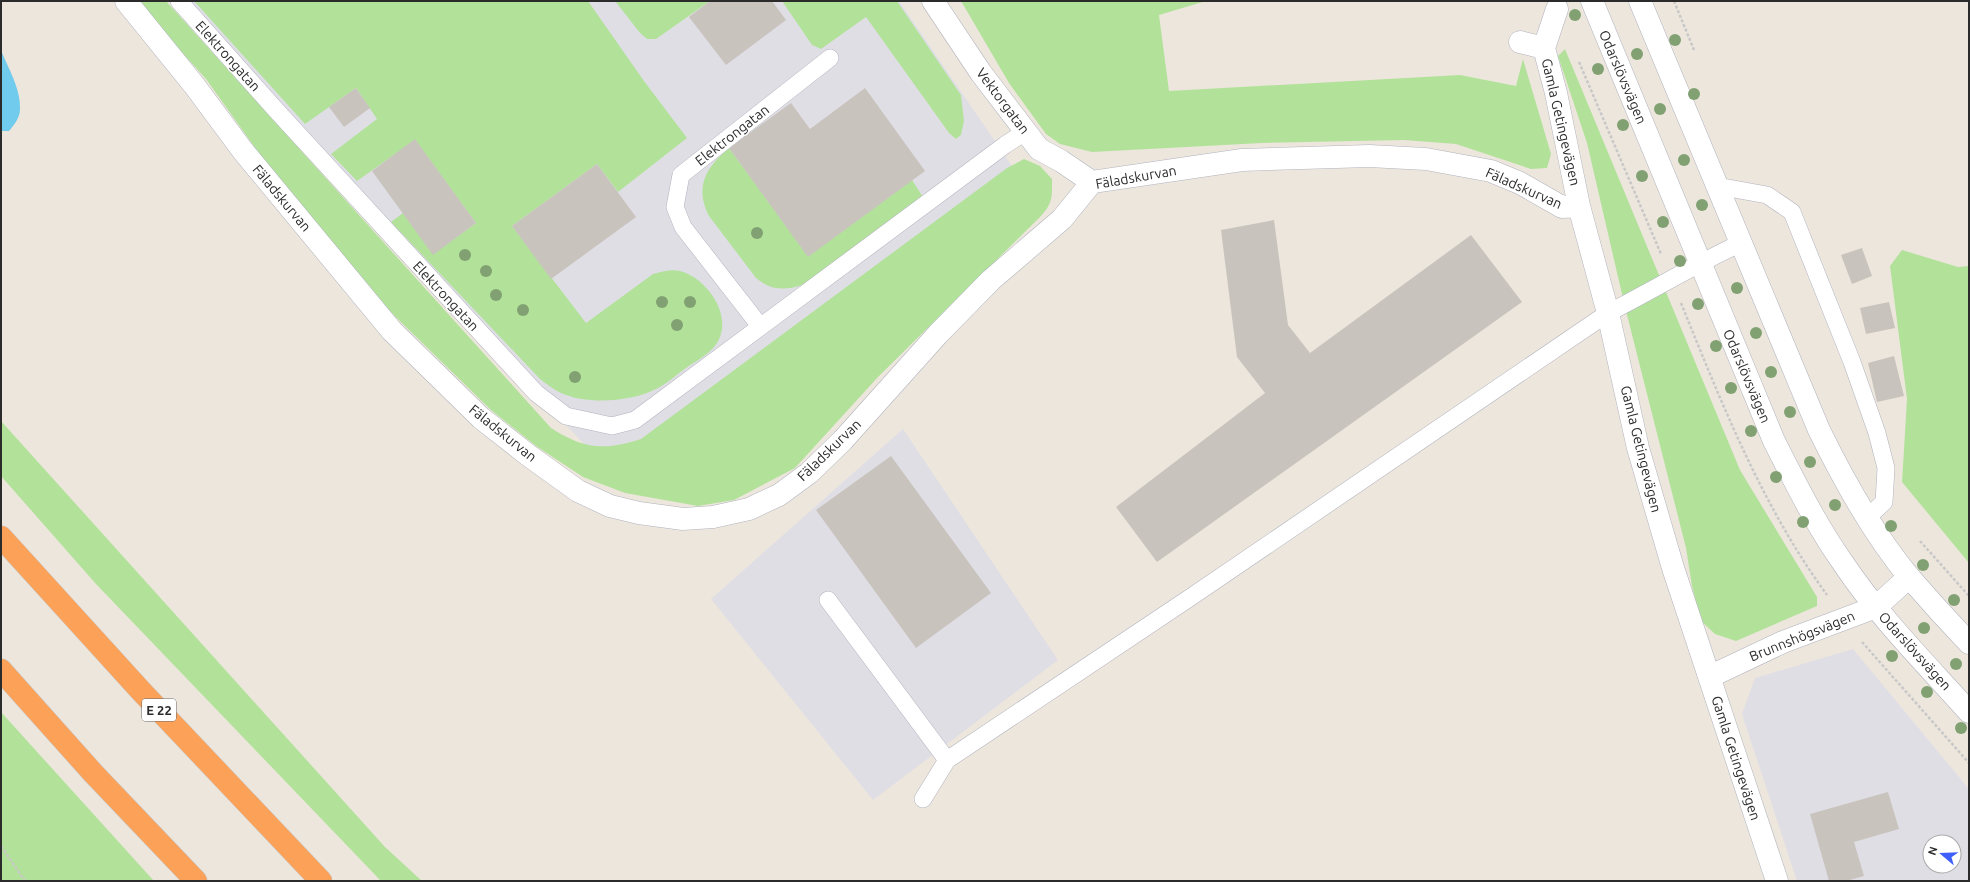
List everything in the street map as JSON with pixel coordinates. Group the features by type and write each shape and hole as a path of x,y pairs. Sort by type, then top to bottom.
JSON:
{"highway":[{"name":"E 22","path":"1,537 141,691 321,881"},
{"path":"1,670 93,773 196,881"}],"street":[{"name":"Fäladskurvan","path":"126,1 194,85 243,151 392,331 481,418 528,455 578,491 610,506 640,513 683,519 713,517 748,509 779,495 797,482 809,473 843,440 938,334 991,280 1062,219 1092,182 1242,160 1369,156 1426,159 1491,171 1520,183 1562,207 1579,206"},
{"name":"Vektorgatan","path":"933,1 981,73 1039,149 1061,160 1092,182"},
{"name":"Odarslövsvägen","path":"1592,1 1774,440 1799,489 1842,563 1876,607 1969,712"},
{"path":"1640,1 1819,430 1845,484 1909,577 1969,643"},
{"name":"Gamla Getingevägen","path":"1557,9 1544,48 1556,93 1579,206 1608,313 1638,448 1673,568 1777,881"},
{"path":"1520,42 1544,48"},
{"name":"Brunnshögsvägen","path":"1709,677 1783,642 1843,618 1876,607 1909,577"}],"lane":[{"name":"Elektrongatan","path":"178,1 275,109 536,393 566,416 612,426 635,420 760,326 1025,132"},
{"name":"Elektrongatan","path":"760,326 683,227 674,207 682,175 830,58"},
{"path":"1717,186 1767,195 1792,212 1852,362 1877,433 1886,468 1884,502 1868,517"},
{"path":"923,799 947,760 1188,599 1608,313 1672,280 1700,262 1741,243"},
{"path":"828,600 947,760"}],"path":[{"path":"1843,618 1969,763"},
{"path":"1,846 26,881"}],"shaded area":[{"path":"177,1 899,1 1012,166 616,479"},
{"path":"903,429 1058,660 873,800 711,599"},
{"path":"1853,649 1969,789 1969,881 1797,881 1742,714 1755,678"}],"green space":[{"path":"136,1 166,1 551,428 584,444 605,446 628,443 641,439 1007,168 1024,159 1040,166 1052,179 1051,200 1050,204 1040,217 878,377 795,468 734,500 698,506 625,493 583,477 536,446 491,410 365,287 289,195 206,79"},
{"path":"194,1 588,1 644,81 687,138 618,192 597,164 512,226 586,323 653,274 677,270 700,281 715,300 720,310 722,321 721,332 717,343 707,354 664,385 634,397 609,400 583,399 572,397 553,389 540,379 391,222 403,213 433,254 476,223 415,140 357,181 331,154 377,119 356,88 305,124"},
{"path":"615,1 710,1 656,39 647,39 640,33"},
{"path":"782,1 897,1 961,95 964,121 961,135 956,139 949,133 866,17 821,49 812,45"},
{"path":"961,1 1206,1 1159,15 1169,91 1460,75 1516,86 1523,59 1551,154 1547,168 1531,169 1456,144 1404,140 1262,143 1092,152 1060,144 1046,134 1009,83"},
{"path":"1565,49 1740,470 1817,597 1817,606 1736,641 1715,634 1701,621 1692,586 1686,548 1625,307 1587,143 1558,56"},
{"path":"729,148 808,256 912,180 923,197 802,285 783,289 772,287 756,278 709,216 705,206 703,187 705,178 714,163"},
{"path":"1902,250 1958,267 1969,266 1969,563 1902,482 1907,399 1890,266"},
{"path":"1,421 385,847 422,881 381,881 96,584 1,476"},
{"path":"1,712 154,881 1,881"}],"water":[{"path":"1,50 14,79 20,101 19,115 9,131 1,131"}],"building":[{"path":"710,1 772,1 786,20 726,65 689,17"},
{"path":"356,88 370,108 344,127 329,107"},
{"path":"865,88 925,171 808,257 729,148 791,103 810,129"},
{"path":"415,139 476,223 433,255 372,171"},
{"path":"597,164 636,217 551,279 512,226"},
{"path":"1274,220 1288,325 1310,353 1471,235 1522,302 1157,562 1116,507 1265,393 1237,357 1221,230"},
{"path":"1862,248 1872,276 1852,284 1841,255"},
{"path":"1889,302 1895,328 1866,334 1860,308"},
{"path":"1894,356 1904,396 1877,402 1868,363"},
{"path":"891,456 991,593 916,648 816,510"},
{"path":"1888,792 1899,829 1854,842 1864,876 1846,881 1829,881 1810,814"}]}
